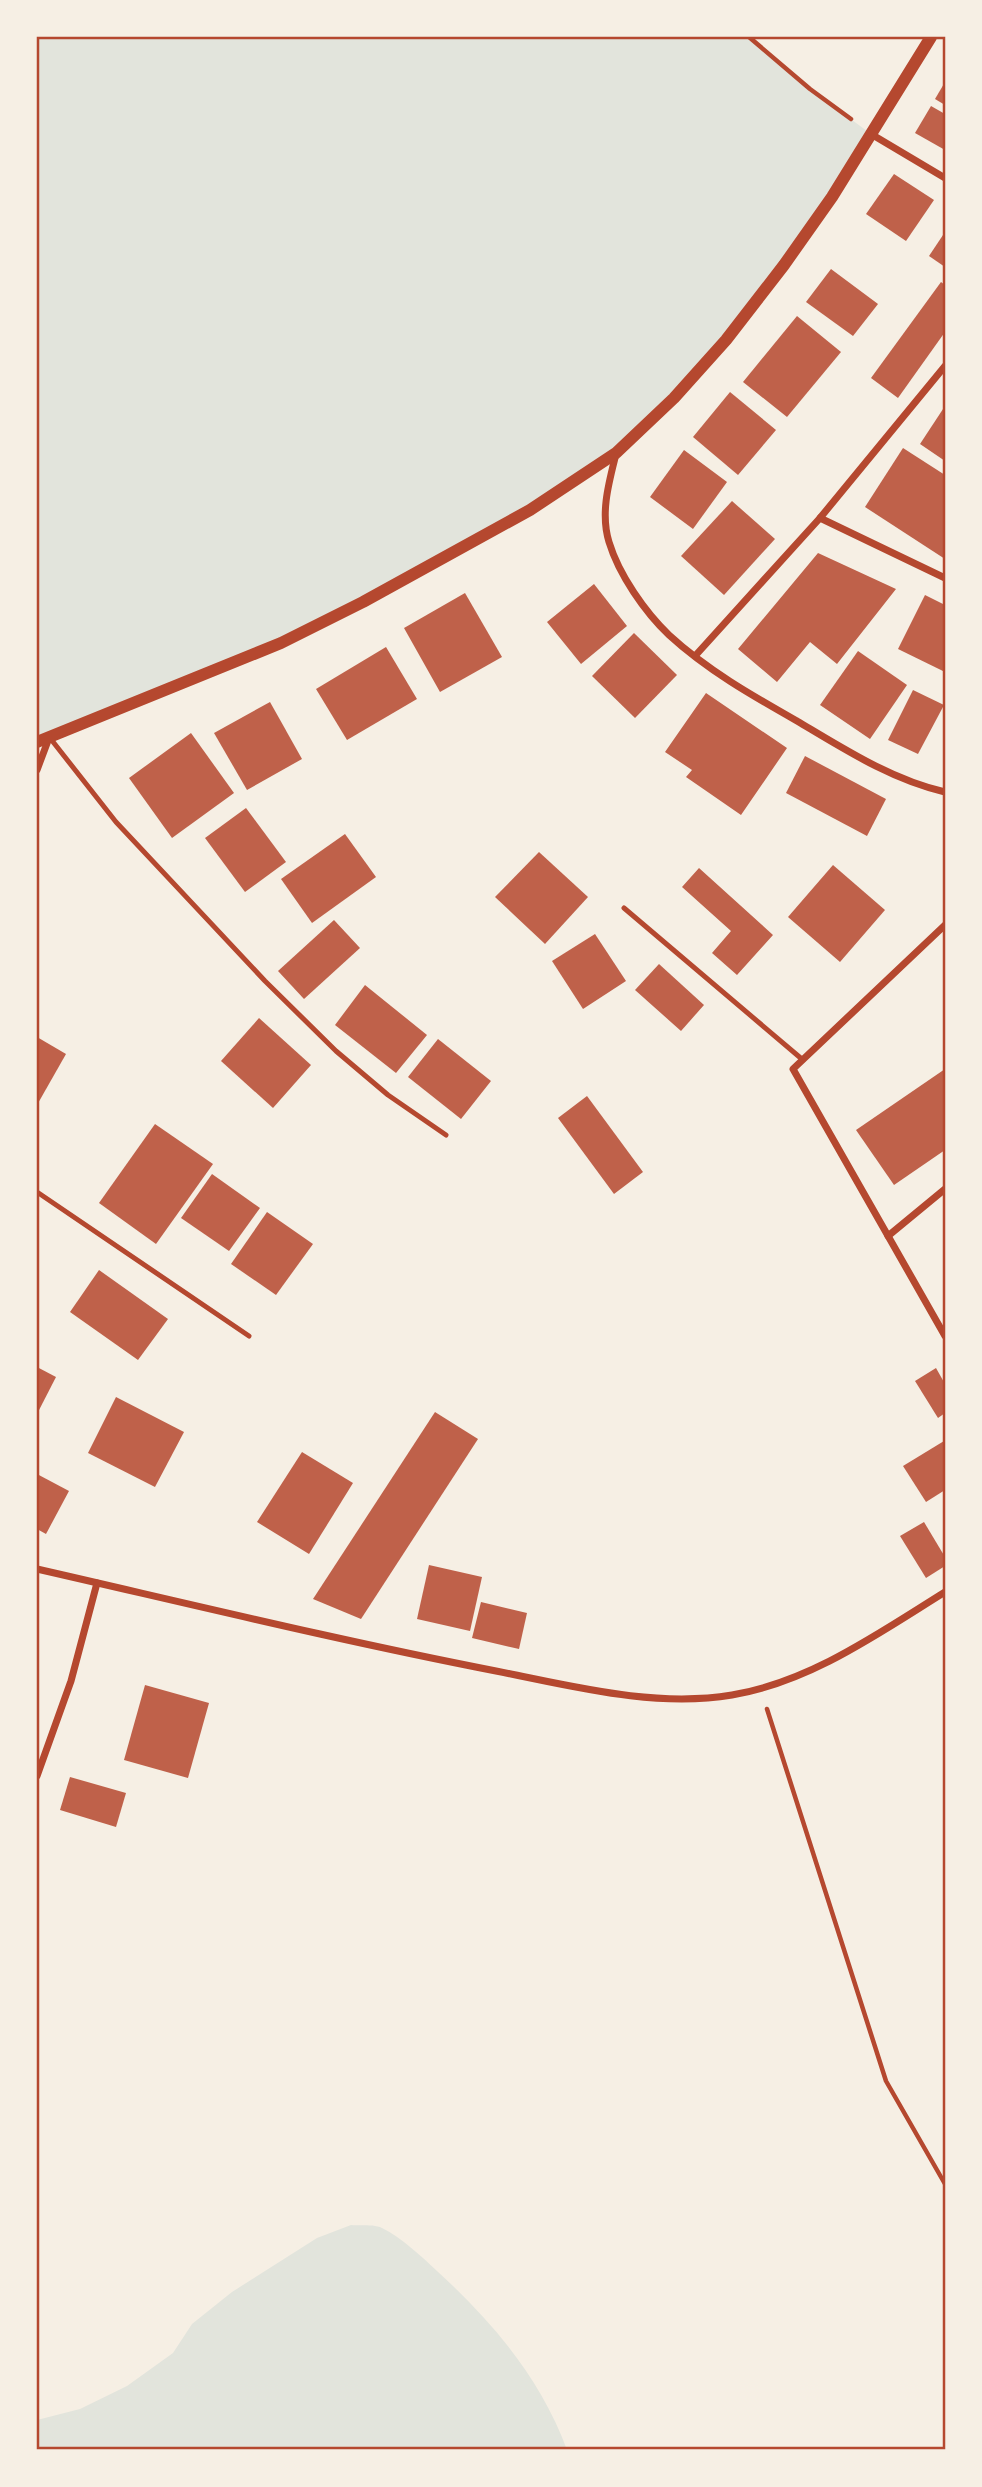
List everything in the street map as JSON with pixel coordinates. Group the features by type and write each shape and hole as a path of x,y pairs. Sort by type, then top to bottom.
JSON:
{"street":[{"path":"37,769 43,740 281,643 363,602 530,510 617,453 674,398 726,340 792,254 832,197 931,37"},
{"path":"871,134 945,178"},
{"path":"695,656 820,518 945,366"},
{"path":"617,453 608,487 605,516 609,542 630,584 648,611 669,635 757,698 855,755 919,785 945,792"},
{"path":"820,518 945,578"},
{"path":"945,925 793,1069 945,1336"},
{"path":"888,1236 945,1189"},
{"path":"37,1569 457,1663 618,1694 704,1698 760,1688 790,1678 827,1661 945,1592"},
{"path":"37,1776 71,1681 97,1583"}],"lane":[{"path":"43,740 265,981 336,1051 388,1095 446,1135"},
{"path":"624,908 803,1060"},
{"path":"37,1192 248,1336"}],"path":[{"path":"749,37 810,89 871,134"},
{"path":"760,1688 886,2081 945,2184"}],"shaded area":[{"path":"37,37 749,37 810,89 871,134 726,340 616,453 363,602 37,742"},
{"path":"351,2225 379,2227 397,2237 477,2310 529,2375 567,2450 37,2450 37,2420 80,2409 127,2386 173,2353 192,2324 232,2292 317,2238"}],"building":[{"path":"945,82 945,105 935,99"},
{"path":"931,106 945,114 945,150 915,133"},
{"path":"894,174 934,200 906,241 866,214"},
{"path":"945,232 945,267 929,256"},
{"path":"831,269 878,304 853,336 806,302"},
{"path":"941,282 945,285 945,332 898,398 871,378"},
{"path":"797,316 841,352 787,417 743,382"},
{"path":"730,392 776,430 738,475 693,437"},
{"path":"945,406 945,461 920,444"},
{"path":"903,448 945,475 945,559 865,507"},
{"path":"684,450 727,482 693,529 650,497"},
{"path":"732,501 775,539 724,595 681,556"},
{"path":"818,553 896,589 837,664 810,642 777,682 738,649"},
{"path":"594,584 627,626 581,664 547,622"},
{"path":"465,593 502,657 440,692 404,628"},
{"path":"925,595 945,605 945,672 898,649"},
{"path":"634,633 677,675 635,718 592,676"},
{"path":"386,647 417,699 347,740 316,689"},
{"path":"858,651 907,685 870,739 820,705"},
{"path":"913,690 944,705 918,754 888,740"},
{"path":"706,693 787,748 741,815 686,777 692,770 665,752"},
{"path":"270,702 302,759 247,790 214,733"},
{"path":"191,733 234,793 172,838 129,778"},
{"path":"805,756 886,799 867,836 786,793"},
{"path":"246,808 286,862 245,892 205,838"},
{"path":"345,834 376,877 312,923 281,879"},
{"path":"539,852 588,897 545,944 495,897"},
{"path":"833,865 885,910 840,962 788,917"},
{"path":"699,868 773,935 737,975 712,953 731,931 682,887"},
{"path":"334,920 360,948 304,999 278,971"},
{"path":"595,934 626,981 583,1009 552,961"},
{"path":"659,964 704,1005 681,1031 635,990"},
{"path":"365,985 427,1035 396,1073 335,1025"},
{"path":"259,1018 311,1065 273,1108 221,1061"},
{"path":"37,1037 66,1054 37,1105"},
{"path":"438,1039 491,1081 461,1119 408,1077"},
{"path":"945,1069 945,1150 894,1185 856,1130"},
{"path":"587,1096 643,1172 614,1194 558,1118"},
{"path":"155,1124 213,1164 156,1244 99,1203"},
{"path":"212,1174 260,1208 229,1251 181,1218"},
{"path":"267,1212 313,1244 276,1295 231,1264"},
{"path":"99,1270 168,1319 138,1360 70,1312"},
{"path":"37,1367 56,1377 37,1414"},
{"path":"936,1368 945,1384 945,1413 938,1418 915,1381"},
{"path":"116,1397 184,1432 155,1487 88,1453"},
{"path":"435,1412 478,1439 361,1619 313,1599"},
{"path":"944,1441 945,1490 926,1502 903,1466"},
{"path":"302,1452 353,1483 309,1554 257,1522"},
{"path":"37,1474 69,1491 46,1534 37,1529"},
{"path":"924,1522 945,1557 945,1566 926,1578 900,1536"},
{"path":"429,1565 482,1577 470,1631 417,1619"},
{"path":"481,1602 527,1613 519,1649 472,1638"},
{"path":"145,1685 209,1703 188,1778 124,1760"},
{"path":"70,1777 126,1793 116,1827 60,1810"}]}
